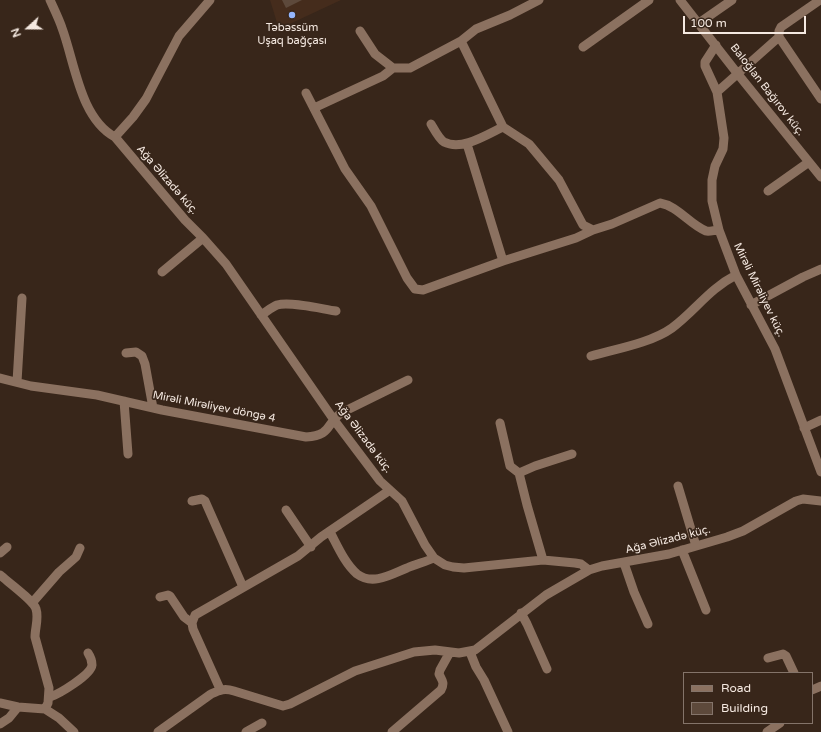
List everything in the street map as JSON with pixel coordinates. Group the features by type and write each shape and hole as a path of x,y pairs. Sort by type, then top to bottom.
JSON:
{"street":[{"name":"Ağa Əlizadə küç.","path":"50,0 62,28 88,108 99,126 114,137 185,220 204,238 226,264 334,420 380,480 402,500 425,545 434,558"},
{"path":"114,137 133,117 146,99 179,36 210,0"},
{"path":"360,31 375,54 393,68 410,68 461,40 476,29 510,15 539,0"},
{"path":"583,48 649,0"},
{"name":"Baloğlan Bağırov küç.","path":"680,0 821,176"},
{"path":"699,23 732,0"},
{"path":"820,0 781,28 779,31 779,36 821,99"},
{"path":"717,92 779,36"},
{"path":"461,40 503,128 529,144 559,180 584,225 593,230"},
{"name":"Mirəli Mirəliyev küç.","path":"716,45 705,62 705,66 717,92 724,138 723,149 715,166 712,186 712,201 719,230 736,275 775,349 821,472"},
{"path":"314,108 383,76 393,68"},
{"path":"306,93 345,169 371,206 407,278 415,289 424,290 503,261 576,238 660,203 668,204 692,223 707,231 719,230"},
{"path":"431,124 442,141 454,145 467,144 503,128"},
{"path":"467,144 503,261"},
{"path":"768,191 809,162"},
{"path":"162,272 204,238"},
{"path":"751,305 821,269"},
{"path":"591,356 658,337 673,328 716,287 736,275"},
{"path":"17,382 22,298"},
{"path":"261,315 277,305 283,304 336,311"},
{"path":"126,353 136,352 142,356 145,364 153,408"},
{"name":"Mirəli Mirəliyev döngə 4","path":"0,378 31,386 97,395 153,408 306,436 313,436 323,432 328,429 337,416 346,410 408,380"},
{"path":"124,401 128,454"},
{"path":"804,428 821,420"},
{"path":"500,423 510,466 519,473 543,560"},
{"path":"519,473 572,454"},
{"path":"678,486 696,546"},
{"path":"220,689 193,629 192,622 195,615 298,556 390,490"},
{"path":"192,501 202,499 205,500 244,587"},
{"name":"Ağa Əlizadə küç.","path":"470,652 483,645 521,613 546,595 589,570 602,566 660,556 727,537 743,531 796,501 803,499 821,500"},
{"path":"286,510 310,547"},
{"path":"330,532 351,568 358,575 368,578 379,579 434,558 445,565 464,568 543,560 575,562 582,564 589,570"},
{"path":"0,553 7,547"},
{"path":"32,602 59,572 76,557 80,548"},
{"path":"682,550 706,610"},
{"path":"624,562 634,592 648,624"},
{"path":"0,575 32,602 36,608 37,617 35,637 49,688 50,697 45,709"},
{"path":"160,597 170,596 184,617 192,622"},
{"path":"521,613 547,669"},
{"path":"158,732 220,689 234,691 283,706 290,704 345,676 373,665 414,652 435,650 459,653 470,652 508,732"},
{"path":"392,732 441,690 444,682 439,674 450,652"},
{"path":"50,697 65,690 87,673 92,666 92,661 88,653"},
{"path":"768,658 783,654 786,656 794,672"},
{"path":"0,703 18,707 45,709 59,718 74,732"},
{"path":"0,724 9,718 18,707"},
{"path":"246,732 262,724"},
{"path":"767,732 779,724"}],"shaded area":[{"name":"Təbəssüm Uşaq bağçası","path":"270,0 341,0 279,29"}],"building":[{"path":"282,0 302,0 286,8"}],"place":[{"name":"Təbəssüm Uşaq bağçası","path":"292,15"}]}
